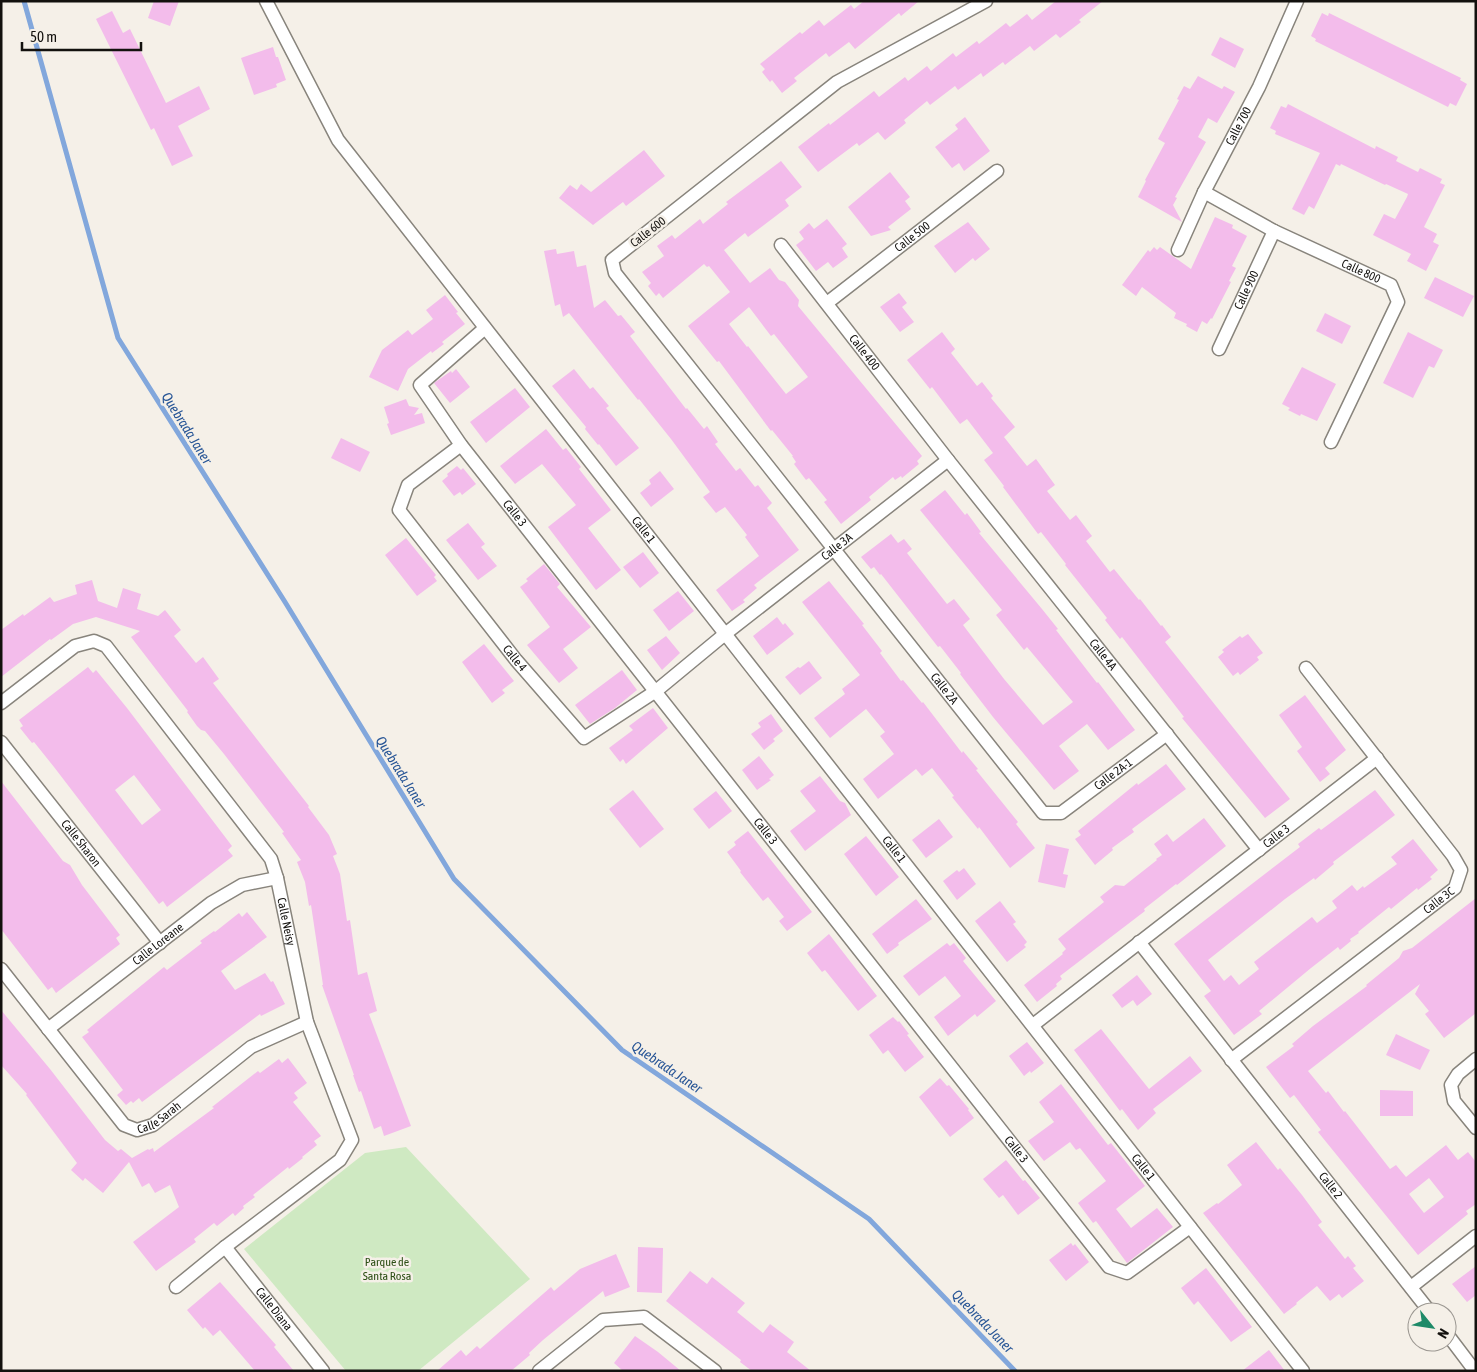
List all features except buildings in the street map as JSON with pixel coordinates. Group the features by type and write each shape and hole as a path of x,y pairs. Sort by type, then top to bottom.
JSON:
{"street":[{"name":"Calle 1","path":"266,1 338,140 1303,1371"},
{"name":"Calle 600","path":"833,549 615,274 612,260 837,82 986,1"},
{"name":"Calle 700","path":"1178,250 1204,192 1259,87 1297,1"},
{"name":"Calle 500","path":"827,303 997,171"},
{"name":"Calle 800","path":"1204,192 1274,231 1391,285 1398,302 1331,442"},
{"name":"Calle 900","path":"1219,349 1274,231"},
{"name":"Calle 400","path":"781,246 948,460"},
{"name":"Calle 3","path":"485,328 420,385 462,445 1109,1267 1127,1273 1190,1227"},
{"name":"Calle 4","path":"462,445 408,485 399,510 516,660 584,738 656,691 725,634"},
{"name":"Calle 3A","path":"725,634 948,460"},
{"name":"Calle 4A","path":"948,460 1259,850"},
{"name":"Calle 2A","path":"833,549 1043,813 1061,814"},
{"name":"Calle Neisy","path":"1,703 76,646 94,641 106,646 271,859 277,878 307,1022 352,1140 340,1160 225,1247 176,1287"},
{"name":"Calle 3C","path":"1232,1060 1455,888 1461,870 1453,856 1306,668"},
{"name":"Calle 2A-1","path":"1061,814 1167,734"},
{"name":"Calle Sharon","path":"1,742 160,943"},
{"name":"Calle 3","path":"1033,1025 1377,758"},
{"name":"Calle Loreane","path":"48,1029 211,903 242,885 277,878"},
{"name":"Calle 2","path":"1139,942 1422,1302"},
{"name":"Calle Sarah","path":"1,969 124,1125 137,1130 153,1125 251,1047 307,1022"},
{"path":"1476,1059 1458,1074 1451,1085 1454,1101 1476,1128"},
{"path":"1410,1287 1476,1236"},
{"name":"Calle Diana","path":"225,1247 323,1371"},
{"path":"539,1371 603,1320 644,1317 715,1371"},
{"path":"1457,1347 1475,1371"}],"green space":[{"name":"Parque de Santa Rosa","path":"406,1147 530,1279 418,1371 346,1371 244,1249 365,1153"}],"waterway":[{"name":"Quebrada Janer","path":"24,1 118,338 285,602 454,879 622,1050 869,1219 1015,1371"}]}
